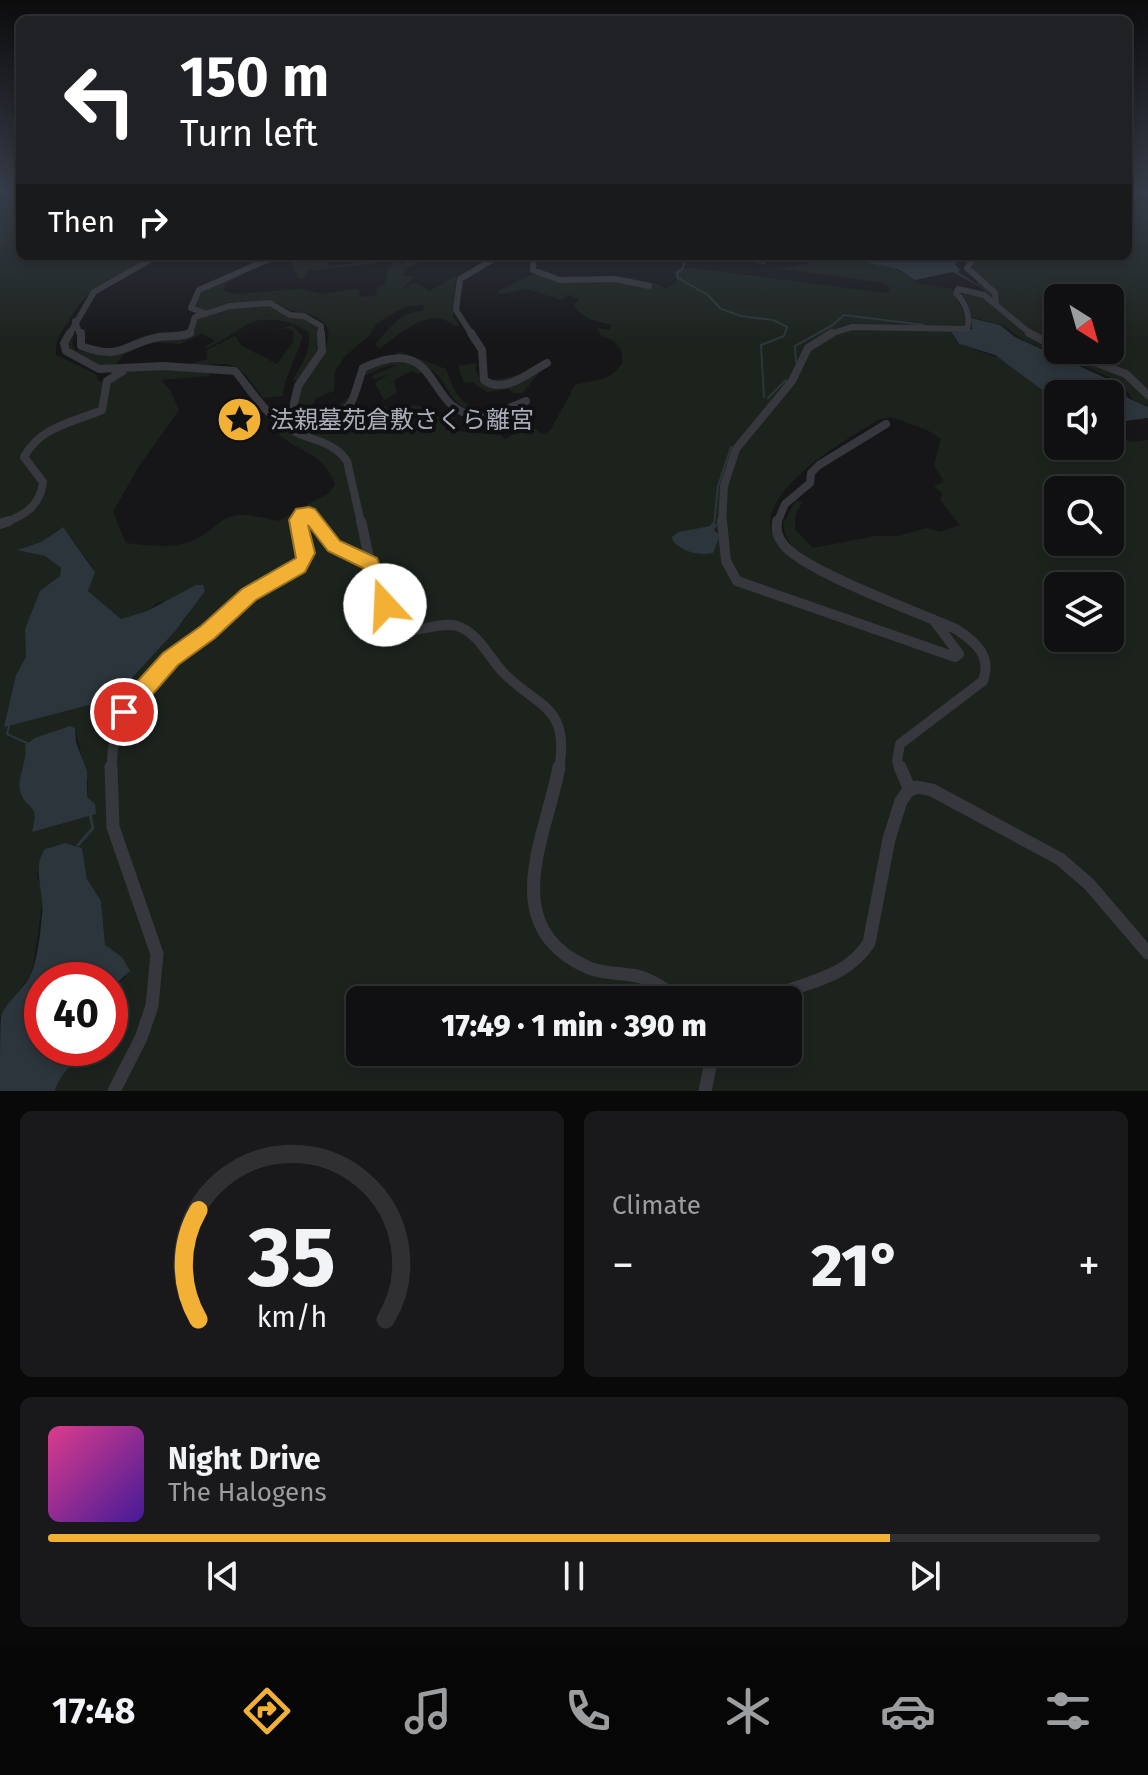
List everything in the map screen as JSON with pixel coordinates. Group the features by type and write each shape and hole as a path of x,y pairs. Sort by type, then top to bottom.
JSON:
{"street":[{"path":"150,260 94,292 75,321 64,347 70,356 99,369 164,366 235,371 279,422 307,437 331,444 344,456 378,593 395,617 414,630 453,624 461,627 507,675 550,710 555,719 560,750 557,773 531,888 532,905 548,934 557,946 593,969 645,979 657,986"},
{"path":"204,313 191,308 202,288 267,260"},
{"path":"492,260 460,279 456,310 482,350 484,380 492,386 504,386 547,363"},
{"path":"534,260 533,270 540,275 571,280 612,279 649,286"},
{"path":"973,260 967,268 995,293 996,303"},
{"path":"933,619 959,654 955,657 931,646 749,588 737,581 727,571 721,507 725,480 742,437 797,374 811,345 835,331 852,327 967,329 969,325 964,301 956,293 958,289 978,291 996,303 1017,325 1044,340"},
{"path":"75,321 81,332 81,346 103,354 160,337 185,336 190,333 195,317 230,306 270,303 290,315 304,316 321,326 322,351 298,386 291,417"},
{"path":"279,422 291,417 303,421 344,412 355,399 363,368 389,357 408,359 424,369 464,412 486,414 526,401"},
{"path":"1100,364 1126,374 1148,395"},
{"path":"107,381 130,368"},
{"path":"0,524 27,513 42,494 43,482 25,462 26,451 40,435 55,425 102,410 107,381 99,369"},
{"path":"886,424 819,465 811,473 810,483 785,504 777,517 776,532 784,546 809,565 956,629 978,645 984,654 987,673 983,681 900,744 897,761 910,790"},
{"path":"114,1091 141,1038 152,1006 157,954 113,827 111,765 115,727 141,689 171,659 208,632 249,594 299,567 306,553 298,520 300,515 309,514 334,546 358,560 370,563"},
{"path":"798,986 826,979 854,966 863,955 869,943 891,833 904,797 910,790 920,787 932,790 1060,859 1089,884 1148,953"},
{"path":"705,1091 710,1066"}],"shaded area":[{"path":"0,242 16,242 16,260 146,260 106,281 87,296 56,345 56,355 96,374 99,382 144,369 210,371 209,376 161,380 170,390 179,410 139,466 113,512 126,543 158,546 182,544 199,538 222,521 235,516 250,515 278,521 329,493 335,484 330,473 317,458 277,432 287,428 307,426 339,432 361,431 350,414 353,413 371,419 374,429 380,430 374,417 368,416 378,405 390,408 392,419 407,426 402,412 411,405 432,408 440,418 455,417 445,427 446,430 500,435 505,439 531,425 542,434 550,431 575,385 610,375 622,364 622,358 618,346 601,336 597,328 609,330 612,325 581,314 574,305 579,299 568,295 561,300 527,289 502,294 496,292 538,272 554,280 624,277 658,284 666,289 677,281 673,272 694,268 885,293 891,289 884,283 755,265 782,268 809,264 806,260 854,260 881,265 909,276 919,284 952,289 965,321 965,327 947,328 958,344 999,358 1044,392 1044,460 1124,460 1124,440 1148,440 1148,1091 55,1091 71,1066 128,1066 128,962 116,962 105,945 101,901 87,879 82,848 63,844 46,849 37,875 43,896 34,961 24,962 24,984 0,1017","holes":["891,417 927,430 941,439 934,465 944,482 934,486 943,494 940,500 960,525 939,532 927,528 897,536 875,536 813,548 795,530 795,516 802,502 796,500 783,524 786,537 796,552 776,541 770,524 774,508 797,477 814,462 880,419","718,525 702,554 677,546 678,532","60,528 70,536 93,568 88,591 121,619 147,611 158,602 197,599 186,618 131,679 125,699 5,726 16,675 27,657 25,629 38,597 60,576 61,568 45,556 19,549 41,542","70,726 75,728 88,782 87,797 36,818 31,804 21,795 29,743"]},
{"path":"1132,242 1148,242 1148,406 1133,400 1124,387 1124,380 1115,380 1078,364 1124,364 1124,284 1044,284 1044,349 1023,340 1003,325 970,317 967,301 959,294 989,295 977,284 979,277 971,270 974,266 965,260 1132,260"},
{"path":"290,260 329,260 329,266 381,260 378,263 308,271 303,279 298,279"},
{"path":"410,260 423,260 404,270 403,276 415,277 400,290 415,282 429,291 456,276 453,317 460,325 454,326 435,318 425,320 379,349 375,345 396,322 408,314 422,311 425,305 405,307 377,323 369,336 345,356 335,371 334,391 316,398 309,414 329,413 352,395 343,409 328,416 296,418 302,385 328,340 325,324 316,317 288,309 277,302 196,310 195,305 203,290 251,269 224,285 224,291 235,294 300,289 322,294 354,289 359,290 360,297 376,295 377,287 385,285 388,268 394,262 402,264"},
{"path":"855,260 961,260 955,264 960,270 958,272 984,289 953,272 915,280 898,269"},
{"path":"271,306 284,314 307,320 320,333 318,349 298,381 293,380 307,352 309,333 292,323 276,320 250,323 206,348 215,341 202,333 180,344 152,342 125,354 114,366 103,366 68,350 67,343 75,337 72,343 75,350 107,356 161,339 185,338 194,331 197,319 230,307"},
{"path":"971,318 1000,325 1015,337 1044,350 1044,364 1075,364 1110,380 1044,380 1044,392 995,355 959,344 951,332 972,329"},
{"path":"292,326 302,336 283,396 263,398 245,374 231,365 186,365 208,359 206,350 235,336 242,346 277,364 293,342 294,331 288,328 272,330"},
{"path":"398,351 446,369 456,392 463,401 474,406 473,410 460,405 433,371 396,355"},
{"path":"406,361 422,372 411,371 394,380 397,393 384,400 377,381 392,373 376,379 371,376 397,365 362,375 374,364"},
{"path":"477,363 475,370 480,378 492,380 540,371 523,393 513,393 509,389 487,392 472,382 464,383 458,366"},
{"path":"1124,392 1128,398 1148,407 1148,418 1124,421"},
{"path":"713,522 718,525 714,530 720,536 713,553 692,552 673,541 672,537 678,532 710,526"},
{"path":"63,527 95,572 88,591 121,619 147,611 196,585 203,585 205,591 176,630 131,679 125,699 101,702 4,727 16,675 26,657 25,629 40,591 60,576 61,568 45,556 17,550 41,542"},
{"path":"70,726 75,728 76,742 87,771 87,797 95,804 96,814 32,832 35,815 22,797 19,785 25,745 35,738"},
{"path":"65,843 82,848 87,879 101,901 105,945 125,962 35,962 42,907 39,865 45,849"},
{"path":"23,986 24,1066 72,1066 58,1082 55,1091 0,1091 1,1016"}],"waterway":[{"path":"685,260 683,268 677,273 678,278 708,295 721,309 741,316 773,320 787,327 784,336 761,345 764,397"},
{"path":"751,260 764,263"},
{"path":"796,362 795,346 833,325 844,315 924,325"},
{"path":"768,398 786,380"},
{"path":"714,525 718,486 731,447"},
{"path":"9,726 7,734 27,743"},
{"path":"78,845 93,828 90,814"}],"place":[{"name":"法親墓苑倉敷さくら離宮","path":"239,420"}],"route":[{"path":"124,712 156,673 208,632 249,594 299,567 306,553 298,520 302,514 313,518 334,546 358,560 370,563 378,593 385,605"}]}
